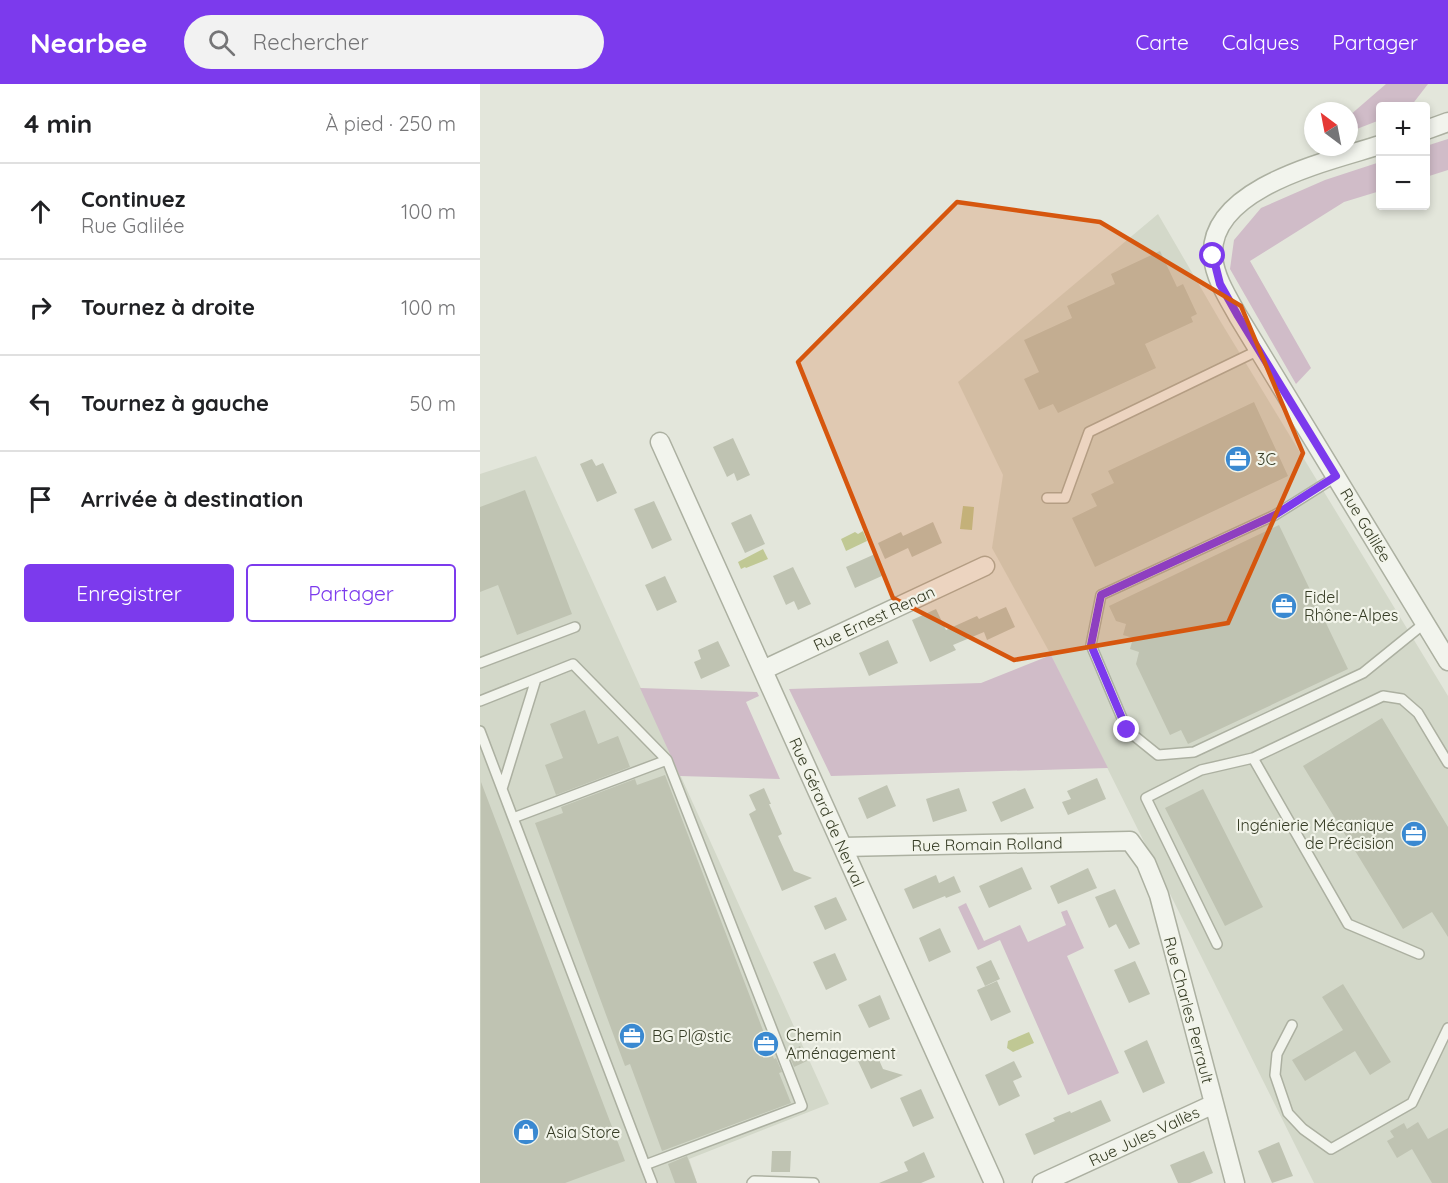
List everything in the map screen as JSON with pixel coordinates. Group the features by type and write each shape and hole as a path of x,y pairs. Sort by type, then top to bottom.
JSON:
{"street":[{"path":"1430,128 1448,122"},
{"name":"Rue Galilée","path":"1376,146 1279,178 1245,197 1218,228 1213,256 1220,284 1448,661"},
{"name":"Rue Gérard de Nerval","path":"660,442 994,1183"},
{"name":"Rue Ernest Renan","path":"763,670 985,566"},
{"name":"Rue Romain Rolland","path":"843,847 1130,842"},
{"name":"Rue Charles Perrault","path":"1130,842 1146,863 1159,895 1235,1183"},
{"name":"Rue Jules Vallès","path":"1042,1183 1214,1104"}],"lane":[{"path":"1047,498 1065,498 1089,432 1259,350"},
{"path":"1336,476 1275,515 1101,595 1091,645 1127,730 1158,755 1194,752 1363,673 1426,622"},
{"path":"480,663 575,627"},
{"path":"480,701 573,664 667,760 801,1106 645,1165"},
{"path":"502,789 536,679"},
{"path":"1217,944 1146,798 1201,770 1253,759 1383,696 1402,699 1418,713 1448,763"},
{"path":"480,731 652,1183"},
{"path":"1253,759 1348,924 1419,954"},
{"path":"513,818 667,760"},
{"path":"1292,1025 1277,1054 1275,1076 1288,1113 1303,1129 1331,1149 1412,1103 1448,1028"},
{"path":"752,1183 754,1181 814,1183"}],"highlighted area":[{"path":"957,202 1100,222 1241,306 1303,453 1228,623 1014,660 893,598 798,362"}],"shaded area":[{"path":"1386,84 1428,84 1414,102 1376,102 1376,122 1358,129 1358,108"},
{"path":"1448,139 1448,170 1430,176 1430,145"},
{"path":"1376,163 1376,192 1344,202 1250,261 1311,368 1296,384 1230,269 1234,240 1261,208 1325,180"},
{"path":"1158,214 1219,319 1448,696 1448,1183 1314,1183 1051,655 992,548 1003,475 958,382"},
{"path":"536,456 829,1104 689,1159 697,1183 480,1183 480,474"},
{"path":"963,506 974,507 972,530 960,529"},
{"path":"863,531 867,541 846,551 841,539"},
{"path":"763,549 768,559 741,569 738,562"},
{"path":"1051,655 1108,768 831,776 789,689 981,683"},
{"path":"640,688 757,692 759,696 746,702 780,779 680,776"},
{"path":"966,903 984,941 1020,925 1028,942 1066,925 1061,912 1067,910 1084,948 1067,956 1119,1073 1068,1095 1000,940 978,950 958,907"},
{"path":"1029,1032 1034,1043 1013,1052 1007,1048 1008,1041"}],"building":[{"path":"1160,251 1177,287 1183,284 1197,314 1191,317 1193,322 1145,344 1156,368 1058,413 1053,404 1039,410 1024,379 1039,372 1024,340 1072,318 1067,306 1115,284 1111,274"},
{"path":"1254,402 1288,476 1095,567 1072,518 1097,506 1091,494 1114,483 1108,471"},
{"path":"733,438 750,475 737,481 734,473 727,477 713,447"},
{"path":"592,459 596,466 603,463 617,493 597,502 580,464"},
{"path":"525,490 572,614 517,635 498,585 480,592 480,507"},
{"path":"654,501 672,540 652,549 634,509"},
{"path":"751,514 765,544 745,553 731,523"},
{"path":"933,522 942,543 912,557 908,548 885,559 878,543 901,532 903,536"},
{"path":"1279,525 1348,669 1188,744 1181,730 1170,735 1136,664 1139,652 1130,649 1133,638 1123,635 1126,624 1116,621 1109,606"},
{"path":"875,554 884,575 855,588 846,567"},
{"path":"793,567 811,604 798,610 794,601 786,605 773,576"},
{"path":"665,576 677,602 657,611 645,585"},
{"path":"1006,607 1015,627 987,640 984,632 953,645 956,650 930,662 912,620 936,609 946,630 977,616 979,619"},
{"path":"888,640 898,663 869,676 859,653"},
{"path":"718,641 730,666 701,679 694,662 701,659 698,650"},
{"path":"585,710 598,744 618,736 630,767 556,795 545,765 563,758 550,724"},
{"path":"1382,718 1448,827 1448,937 1432,912 1403,929 1303,766"},
{"path":"665,775 774,1059 776,1058 782,1072 779,1073 791,1103 662,1151 630,1064 625,1066 535,823 563,813 561,807 635,779 637,785"},
{"path":"1097,778 1106,799 1068,815 1062,802 1071,799 1067,791"},
{"path":"481,782 625,1161 565,1183 480,1183"},
{"path":"887,785 896,806 867,819 858,798"},
{"path":"764,788 782,834 778,836 794,871 812,878 782,891 749,814 756,810 749,795"},
{"path":"959,788 967,811 933,822 926,799"},
{"path":"1025,788 1034,808 1001,822 992,802"},
{"path":"1203,789 1263,907 1225,926 1165,808"},
{"path":"1022,867 1032,889 989,908 979,886"},
{"path":"1088,868 1097,888 1058,904 1050,886"},
{"path":"936,875 939,883 954,876 961,892 913,909 904,889"},
{"path":"1115,889 1140,944 1129,949 1116,924 1109,928 1095,897"},
{"path":"836,897 847,920 825,930 814,906"},
{"path":"940,928 951,952 929,962 919,938"},
{"path":"835,953 847,980 826,990 813,962"},
{"path":"991,960 1000,979 985,986 976,967"},
{"path":"1135,961 1150,994 1129,1003 1114,970"},
{"path":"997,981 1011,1012 991,1021 977,990"},
{"path":"1343,984 1391,1062 1370,1075 1355,1051 1305,1081 1292,1060 1343,1030 1322,997"},
{"path":"880,995 890,1019 869,1028 858,1005"},
{"path":"1147,1040 1165,1083 1143,1093 1124,1051"},
{"path":"800,1046 807,1061 794,1067 788,1052"},
{"path":"876,1053 883,1069 903,1075 871,1089 858,1061"},
{"path":"1014,1061 1022,1077 1013,1081 1020,1096 999,1106 985,1075"},
{"path":"921,1089 934,1118 913,1127 900,1098"},
{"path":"1101,1100 1111,1121 1034,1155 1025,1134 1055,1121 1053,1118"},
{"path":"1418,1122 1428,1139 1448,1128 1448,1183 1432,1183 1412,1149 1397,1158 1387,1141 1394,1137 1390,1131 1404,1123 1407,1129"},
{"path":"1279,1142 1293,1176 1272,1183 1258,1151"},
{"path":"772,1151 791,1151 790,1172 771,1172"},
{"path":"1204,1151 1213,1173 1190,1183 1178,1183 1170,1165"},
{"path":"924,1152 935,1177 921,1183 879,1183 908,1171 904,1162"},
{"path":"687,1156 697,1183 675,1183 668,1164"}],"place":[{"name":"3C","path":"1238,459"},
{"name":"Fidel Rhône-Alpes","path":"1284,606"},
{"name":"Ingénierie Mécanique de Précision","path":"1414,834"},
{"name":"BG Pl@stic","path":"632,1036"},
{"name":"Chemin Aménagement","path":"766,1044"},
{"name":"Asia Store","path":"526,1132"}],"route":[{"path":"1127,730 1091,645 1101,595 1275,515 1336,476 1220,284 1213,256"}]}
